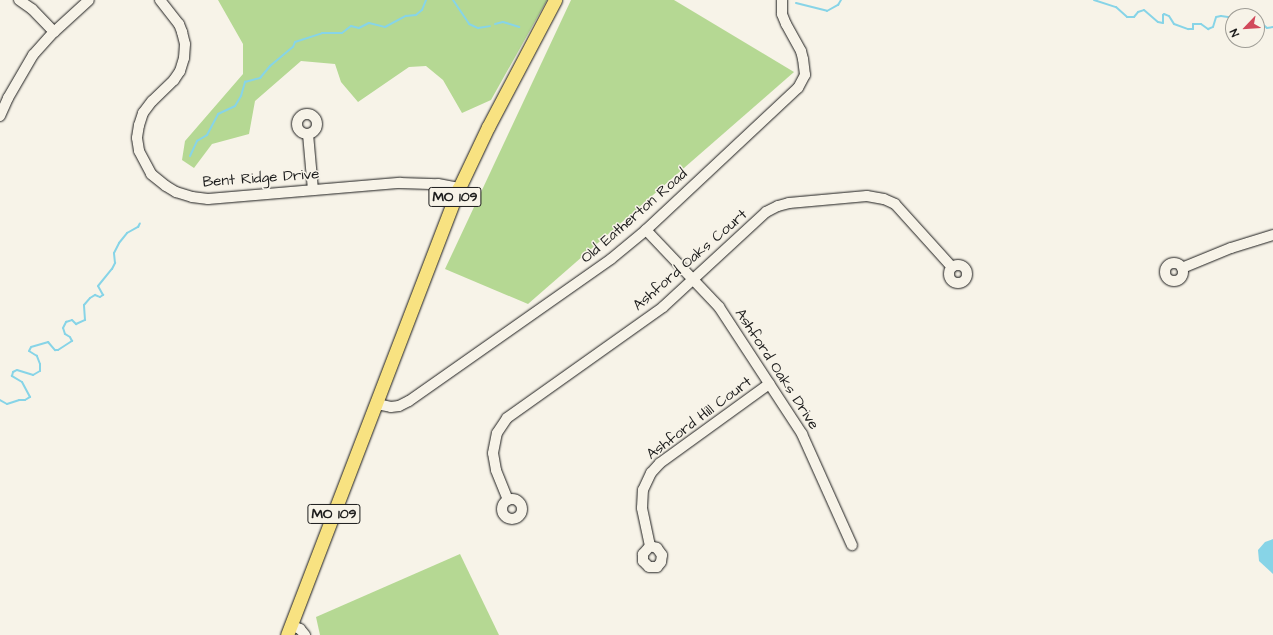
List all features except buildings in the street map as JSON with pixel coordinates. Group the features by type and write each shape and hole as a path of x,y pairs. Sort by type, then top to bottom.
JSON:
{"main road":[{"name":"MO 109","path":"289,630 459,188 488,127 555,0"}],"street":[{"path":"19,0 32,8 54,32"},
{"path":"0,116 4,106 33,55 54,32 89,0"},
{"name":"Bent Ridge Drive","path":"160,0 179,24 185,44 184,58 180,71 174,80 152,101 139,125 137,138 139,151 151,174 176,192 208,199 418,182 459,188"},
{"name":"Old Eatherton Road","path":"377,404 391,407 399,406 409,401 611,259 646,230 802,83 804,75 803,59 801,51 782,14 782,0"},
{"path":"308,134 312,190"},
{"name":"Ashford Oaks Court","path":"508,500 496,470 493,452 496,433 507,418 663,307 766,212 778,206 789,203 867,196 884,199 895,204 952,267"},
{"name":"Ashford Oaks Drive","path":"646,230 720,307 802,434 852,545"},
{"path":"1182,268 1231,248 1273,235"},
{"name":"Ashford Hill Court","path":"650,546 642,499 643,490 651,473 660,464 769,384"},
{"path":"289,630 300,629 305,635"}],"green space":[{"path":"218,0 547,0 491,100 462,113 443,80 426,66 409,67 358,102 341,82 335,64 301,61 255,101 249,134 212,144 194,168 182,160 185,141 243,74 243,44"},
{"path":"571,0 674,0 794,72 528,304 445,269"},
{"path":"460,554 499,635 320,635 316,617"}],"water":[{"path":"1273,539 1273,574 1259,561 1258,550 1265,542"}],"waterway":[{"path":"190,156 197,141 207,135 218,114 235,106 241,96 245,82 260,78 270,66 293,47 295,42 322,33 342,33 351,26 359,28 369,23 385,27 406,16 416,15 422,10 426,0"},
{"path":"453,0 469,24 478,28 490,26"},
{"path":"796,3 827,11 838,5 841,0"},
{"path":"1094,0 1116,7 1127,17 1134,17 1138,12 1144,10 1158,22 1163,23 1164,14 1169,16 1174,24 1188,29 1193,29 1193,24 1201,24 1208,29 1213,27 1216,17 1225,17"},
{"path":"495,24 503,22 519,27"},
{"path":"1265,26 1267,28 1273,27"},
{"path":"0,400 7,404 19,400 25,400 30,397 22,382 12,376 13,372 17,370 33,375 40,371 40,364 37,356 29,351 31,347 48,342 55,350 58,350 72,341 70,337 65,334 63,328 66,322 72,320 76,324 85,320 84,305 95,295 100,297 103,295 98,286 115,263 114,253 119,243 127,233 138,227 140,223"}]}
